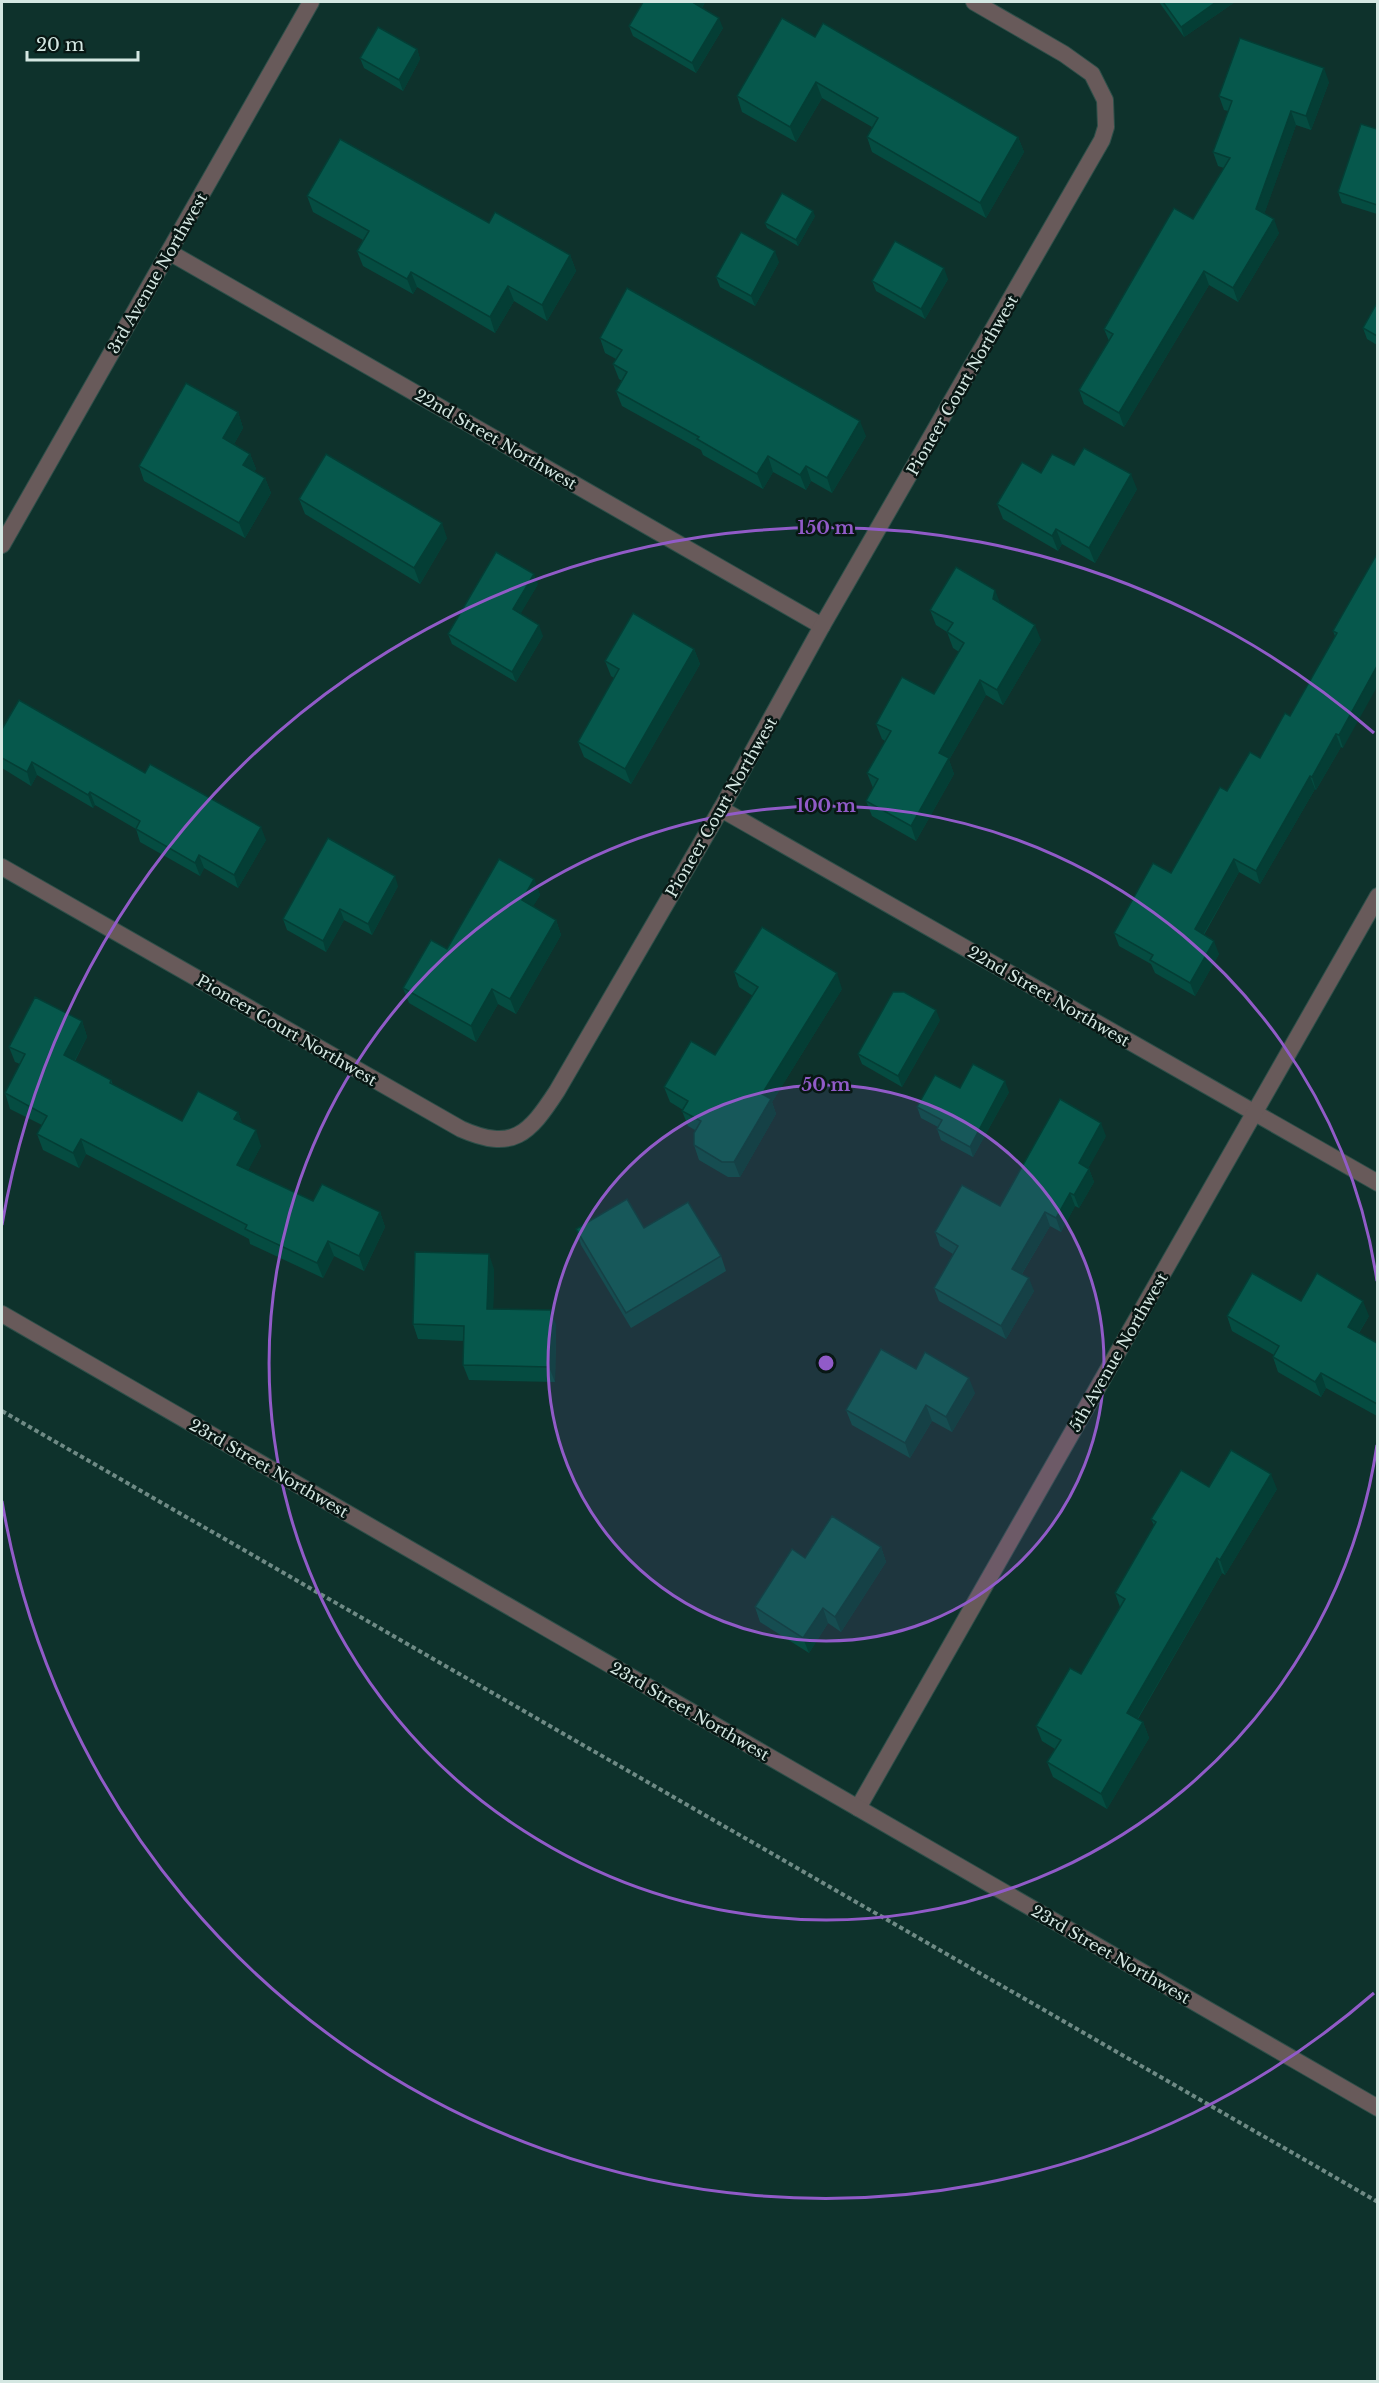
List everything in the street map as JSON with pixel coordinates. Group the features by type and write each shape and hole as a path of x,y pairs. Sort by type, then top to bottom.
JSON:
{"street":[{"name":"3rd Avenue Northwest","path":"2,545 311,2"},
{"name":"Pioneer Court Northwest","path":"2,867 461,1129 482,1138 505,1140 525,1132 539,1118 721,809 822,626 1095,154 1106,127 1105,100 1092,74 1064,54 974,2"},
{"name":"22nd Street Northwest","path":"169,252 822,626"},
{"name":"22nd Street Northwest","path":"721,809 1377,1183"},
{"name":"5th Avenue Northwest","path":"858,1809 1377,896"},
{"name":"23rd Street Northwest","path":"2,1314 1377,2108"}],"path":[{"path":"2,1411 1377,2202"}],"building":[{"path":"643,2 695,2 719,18 692,63 629,26"},
{"path":"1163,2 1216,2 1181,27"},
{"path":"782,18 815,37 823,23 1018,137 980,203 867,137 878,118 816,82 790,127 737,96"},
{"path":"378,27 417,49 399,80 360,58"},
{"path":"1240,38 1324,68 1306,116 1291,111 1256,209 1274,219 1233,288 1204,271 1119,413 1079,390 1113,334 1104,329 1174,208 1193,219 1230,158 1213,152 1232,101 1219,96"},
{"path":"1361,124 1377,129 1377,205 1338,192"},
{"path":"340,139 489,223 495,212 570,255 542,305 508,286 490,317 411,272 407,279 357,251 369,231 307,196"},
{"path":"782,193 813,211 796,240 765,223"},
{"path":"741,232 775,251 751,296 716,277"},
{"path":"895,241 944,268 921,309 872,281"},
{"path":"627,288 860,421 827,478 806,466 800,475 768,456 757,474 697,439 699,437 616,391 627,372 613,364 622,350 600,338"},
{"path":"1377,303 1377,336 1363,328"},
{"path":"186,383 238,412 223,438 250,454 243,465 265,478 239,523 139,466"},
{"path":"1084,448 1131,474 1089,548 1056,529 1052,536 997,504 1022,462 1041,473 1052,454 1074,465"},
{"path":"326,454 442,523 414,568 299,499"},
{"path":"496,552 534,574 513,609 539,625 512,672 448,634"},
{"path":"1377,554 1377,666 1339,735 1336,734 1312,777 1310,776 1256,871 1234,859 1195,929 1214,941 1190,983 1150,960 1153,955 1114,933 1153,863 1171,873 1220,787 1227,791 1250,752 1260,758 1285,713 1290,716 1337,633 1333,631"},
{"path":"956,567 995,590 993,599 1035,625 997,690 980,680 939,753 949,758 911,826 866,801 878,779 867,773 891,731 876,724 902,677 934,694 964,643 947,632 953,623 930,610"},
{"path":"633,613 694,649 625,769 578,742 619,669 605,661"},
{"path":"19,700 145,773 150,764 261,827 234,875 199,855 195,863 136,829 140,821 90,792 88,795 32,762 27,772 2,758 2,729"},
{"path":"328,838 395,876 368,924 340,909 323,941 283,919"},
{"path":"499,859 534,879 522,900 556,920 510,999 492,989 471,1026 403,988 431,940 447,949"},
{"path":"762,927 837,973 762,1094 771,1099 734,1162 722,1162 694,1145 694,1133 701,1121 682,1111 688,1101 664,1087 691,1041 715,1055 758,987 734,972"},
{"path":"893,992 904,992 936,1010 898,1076 858,1054"},
{"path":"35,997 82,1021 64,1055 111,1080 110,1083 182,1121 198,1091 238,1112 234,1119 256,1130 237,1165 313,1201 322,1184 380,1212 359,1256 328,1241 317,1263 245,1229 247,1225 81,1139 73,1153 37,1134 47,1116 5,1093 25,1054 9,1047"},
{"path":"973,1064 1005,1081 970,1147 937,1129 942,1120 917,1107 935,1075 960,1088"},
{"path":"1060,1099 1101,1123 1079,1163 1089,1169 1074,1195 1070,1193 1056,1218 1045,1212 1012,1269 1029,1278 1001,1326 934,1288 958,1246 935,1232 962,1185 1000,1206"},
{"path":"627,1199 644,1228 688,1202 721,1256 626,1313 576,1229"},
{"path":"415,1252 489,1254 487,1309 551,1310 549,1367 463,1365 464,1326 413,1324"},
{"path":"1252,1273 1301,1301 1317,1273 1363,1301 1348,1327 1377,1343 1377,1404 1321,1373 1315,1382 1273,1357 1279,1346 1227,1316"},
{"path":"881,1349 916,1369 925,1352 969,1378 946,1417 926,1405 905,1443 846,1410"},
{"path":"1231,1450 1271,1474 1220,1560 1217,1558 1127,1713 1143,1722 1101,1794 1047,1762 1061,1740 1036,1726 1070,1668 1081,1674 1125,1599 1115,1593 1156,1522 1151,1519 1181,1470 1209,1487"},
{"path":"832,1516 881,1547 835,1617 823,1608 803,1638 755,1607 792,1549 805,1558"}]}
